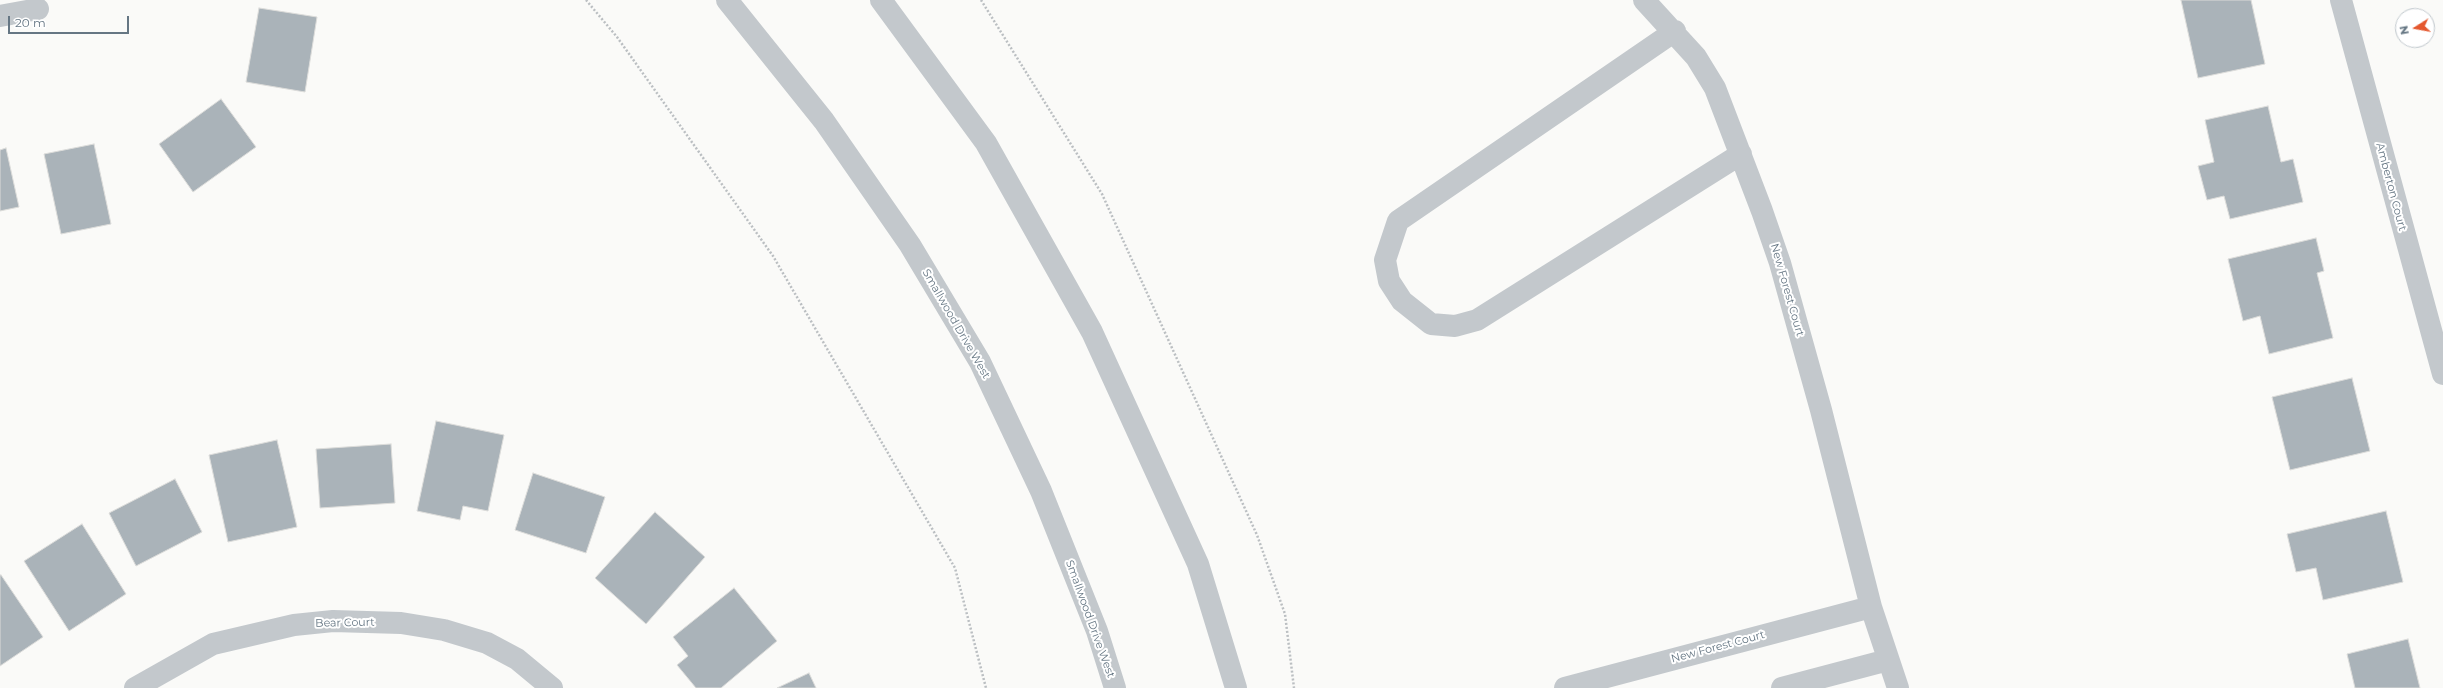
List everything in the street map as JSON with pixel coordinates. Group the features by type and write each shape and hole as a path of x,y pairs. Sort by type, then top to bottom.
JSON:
{"street":[{"name":"Smallwood Drive West","path":"727,0 824,122 910,245 980,362 1041,491 1097,631 1115,688"},
{"path":"881,0 986,143 1092,332 1198,564 1236,688"},
{"name":"New Forest Court","path":"1644,0 1675,31 1696,57 1714,88 1741,154 1780,263 1822,410 1871,607 1898,688"},
{"name":"Amberton Court","path":"2341,0 2443,374"},
{"path":"0,16 38,9"},
{"path":"1675,31 1398,221 1385,260 1389,281 1402,301 1431,324 1454,326 1477,320 1741,154"},
{"name":"New Forest Court","path":"1565,688 1871,607"},
{"name":"Bear Court","path":"135,688 213,644 251,633 294,625 333,621 401,623 444,630 487,643 517,659 552,688"},
{"path":"1782,688 1888,660"}],"path":[{"path":"586,0 617,38 773,256 948,555 955,568 986,688"},
{"path":"981,0 1102,194 1257,535 1286,614 1294,688"}],"building":[{"path":"2181,0 2251,0 2265,64 2198,78"},
{"path":"259,8 317,17 305,92 246,82"},
{"path":"221,99 256,147 193,192 159,144"},
{"path":"2268,106 2281,162 2293,159 2303,202 2230,219 2224,196 2207,200 2198,166 2214,162 2205,120"},
{"path":"94,144 111,224 61,234 44,154"},
{"path":"6,148 19,207 0,211 0,150"},
{"path":"2316,238 2324,271 2317,273 2333,338 2269,354 2260,316 2243,321 2228,259"},
{"path":"2352,378 2370,451 2290,470 2272,397"},
{"path":"436,421 504,435 488,511 463,506 460,520 417,511"},
{"path":"277,440 297,527 228,542 209,455"},
{"path":"391,444 395,503 320,508 316,449"},
{"path":"533,473 605,497 586,553 515,530"},
{"path":"175,479 202,532 136,566 109,513"},
{"path":"2386,511 2403,582 2323,600 2316,568 2296,572 2287,534"},
{"path":"655,512 705,557 646,624 595,578"},
{"path":"82,524 126,594 69,631 24,561"},
{"path":"0,575 43,637 0,666"},
{"path":"734,588 777,641 721,688 696,688 677,665 688,656 673,637"},
{"path":"2408,639 2420,688 2355,688 2347,654"},
{"path":"809,673 816,688 777,688"}]}
